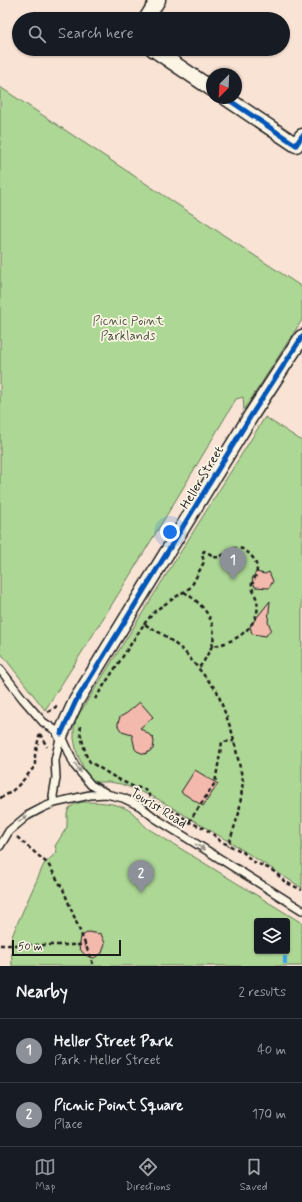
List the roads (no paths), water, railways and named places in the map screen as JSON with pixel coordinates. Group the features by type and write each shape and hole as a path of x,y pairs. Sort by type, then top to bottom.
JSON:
{"street":[{"path":"150,12 158,0"},
{"path":"163,56 206,85"},
{"path":"235,104 296,145 302,136"},
{"name":"Heller Street","path":"61,734 76,701 252,414 302,337"}],"lane":[{"path":"0,669 43,722 61,734 75,766 91,785 106,794"},
{"name":"Heller Street","path":"54,803 53,796 56,778 55,760 61,734"},
{"name":"Tourist Road","path":"0,846 9,830 27,816 42,808 54,803 90,795 106,794 123,798 140,806 155,818 302,910"}],"place":[{"name":"Heller Street Park","path":"233,580"},
{"name":"Picnic Point Square","path":"141,893"}],"park label":[{"name":"Picnic Point Parklands","path":"128,328"}]}
